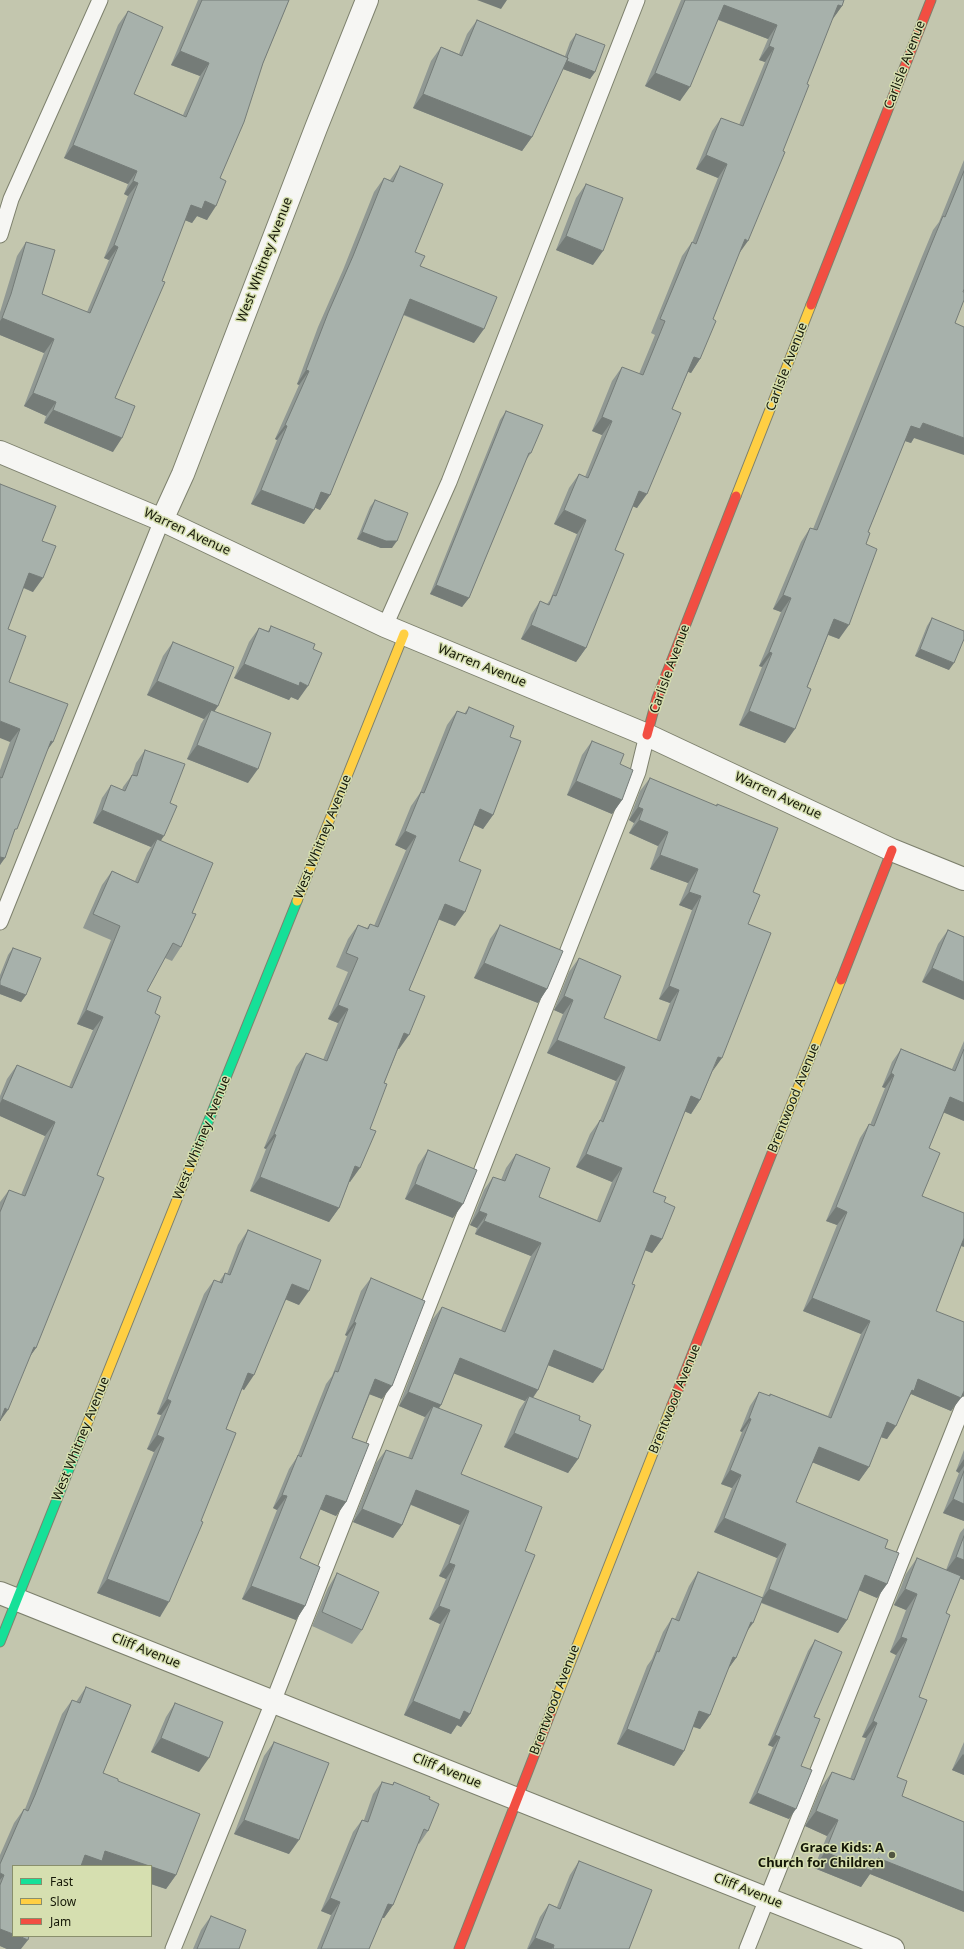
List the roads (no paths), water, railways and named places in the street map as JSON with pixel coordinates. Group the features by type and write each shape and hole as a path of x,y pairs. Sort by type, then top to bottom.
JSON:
{"street":[{"name":"West Whitney Avenue","path":"162,520 182,474 367,0"},
{"name":"Carlisle Avenue","path":"647,735 660,691 931,0"},
{"name":"Warren Avenue","path":"0,452 162,520 395,630 647,735 892,850 964,879"},
{"name":"West Whitney Avenue","path":"0,1642 8,1597 395,630"},
{"name":"Brentwood Avenue","path":"459,1949 518,1800 538,1744 892,850"},
{"name":"Cliff Avenue","path":"8,1597 893,1949"}],"lane":[{"path":"0,235 11,199 100,0"},
{"path":"395,630 450,482 637,0"},
{"path":"0,922 162,520"},
{"path":"173,1949 273,1702 638,772 647,735"},
{"path":"747,1949 964,1404"}],"place":[{"name":"Grace Kids: A Church for Children","path":"892,1855"}]}
